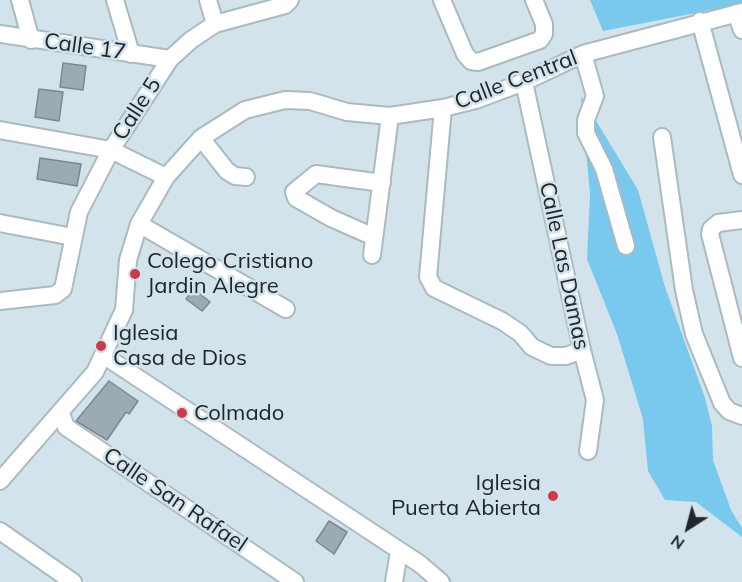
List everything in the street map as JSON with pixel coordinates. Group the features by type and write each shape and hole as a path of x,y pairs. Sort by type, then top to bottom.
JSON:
{"street":[{"path":"20,0 31,40"},
{"path":"115,0 131,54"},
{"path":"208,0 215,24"},
{"name":"Calle 5","path":"0,301 55,295 63,289 79,213 111,150 170,59 191,40 215,24 285,5 290,0"},
{"path":"442,0 465,54 471,62 487,60 540,40 544,34 544,24 534,0"},
{"path":"739,13 742,30"},
{"name":"Calle Central","path":"0,481 95,372 124,310 128,260 139,224 166,177 201,138 245,110 285,100 310,101 347,112 390,116 443,108 476,100 524,82 583,54 700,21 739,13"},
{"path":"700,21 742,175"},
{"name":"Calle 17","path":"0,34 170,59"},
{"path":"583,54 595,96 586,120 586,133 604,169 626,246"},
{"name":"Calle Las Damas","path":"524,82 595,400 588,451"},
{"path":"443,108 428,277 434,288 502,321 520,333 532,347 551,356 566,356 582,350"},
{"path":"372,255 390,116"},
{"path":"0,130 111,150 166,177"},
{"path":"662,137 684,290 694,334 722,403 729,411 742,416"},
{"path":"201,138 227,171 235,176 246,177"},
{"path":"374,237 331,218 296,198 294,192 316,174 381,183"},
{"path":"742,220 718,223 711,229 710,234 742,358"},
{"path":"0,223 73,237"},
{"path":"139,224 286,309"},
{"path":"103,355 420,564 441,582"},
{"name":"Calle San Rafael","path":"60,413 66,427 295,582"},
{"path":"0,531 73,582"},
{"path":"394,582 399,550"}],"shaded area":[{"path":"590,0 742,0 742,4 603,31"},
{"path":"581,96 638,190 665,287 705,398 712,426 713,460 731,510 742,528 742,537 696,502 665,500 648,471 643,419 617,334 587,259 590,194"}],"building":[{"path":"63,63 86,66 83,90 60,87"},
{"path":"39,89 63,92 59,121 35,117"},
{"path":"40,158 81,164 77,186 37,179"},
{"path":"194,289 210,302 202,311 186,299"},
{"path":"109,381 138,401 129,414 126,412 107,440 76,421"},
{"path":"329,521 347,532 334,554 316,541"}],"place":[{"name":"Colego Cristiano Jardin Alegre","path":"135,274"},
{"name":"Iglesia Casa de Dios","path":"101,346"},
{"name":"Colmado","path":"182,413"},
{"name":"Iglesia Puerta Abierta","path":"553,496"}]}
